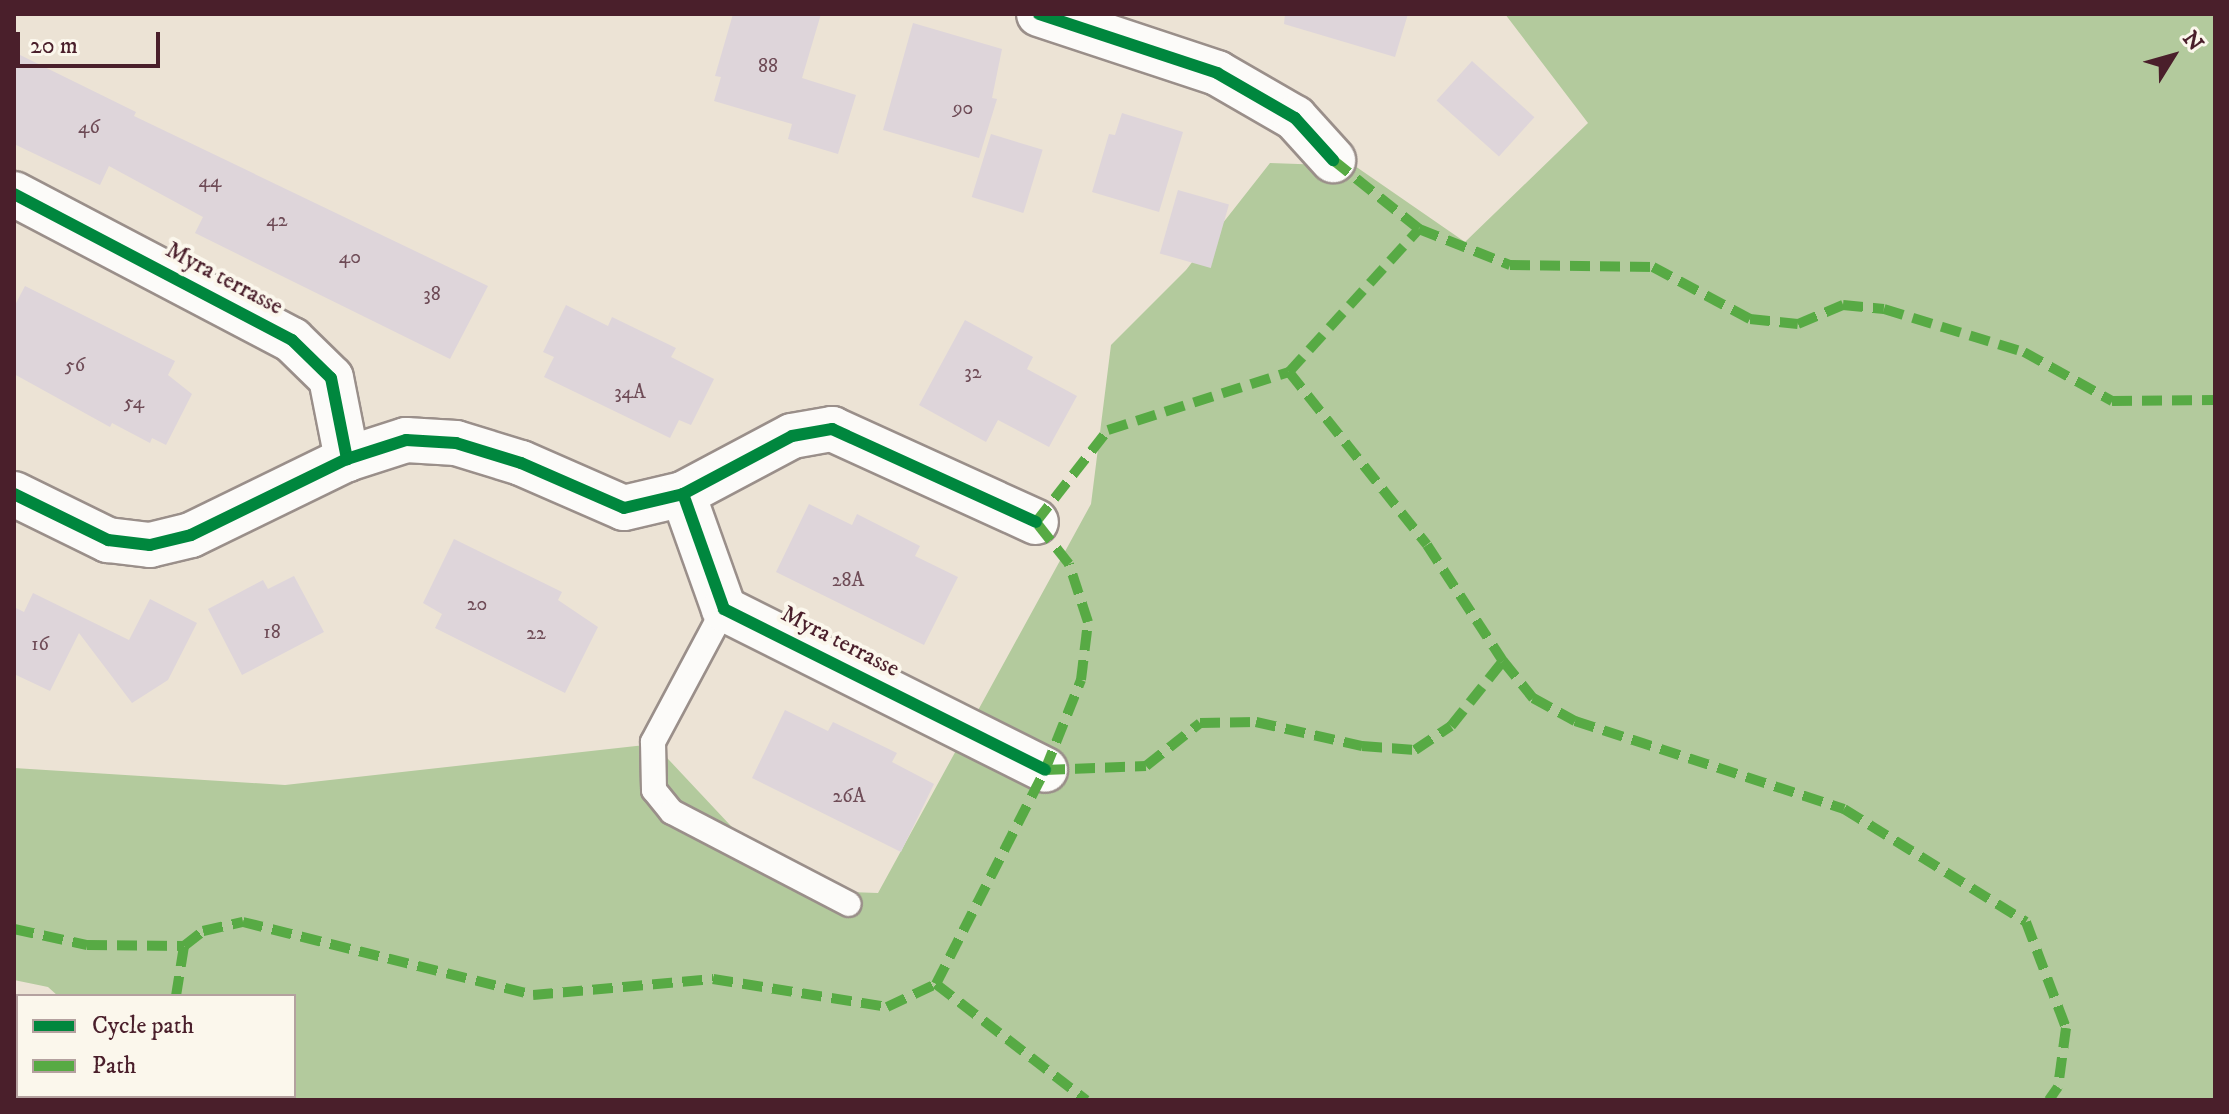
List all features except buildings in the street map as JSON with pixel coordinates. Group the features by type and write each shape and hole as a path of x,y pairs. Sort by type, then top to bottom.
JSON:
{"street":[{"path":"1039,14 1217,73 1295,118 1333,160"},
{"name":"Myra terrasse","path":"14,194 292,340 331,378 347,459"},
{"path":"14,494 108,540 150,545 191,535 347,459 406,440 456,443 521,463 624,508 683,494 792,436 832,429 1036,522"},
{"path":"683,494 714,568 724,609"},
{"name":"Myra terrasse","path":"724,609 1045,770"}],"lane":[{"path":"724,609 653,742 654,790 672,812 849,904"}],"green space":[{"path":"1505,14 2215,14 2215,1100 167,1100 165,1098 296,1098 296,994 56,994 48,987 14,980 14,768 285,785 654,744 791,890 878,893 1091,504 1111,345 1186,270 1270,163 1355,166 1465,242 1588,123"}],"marked path":[{"path":"1333,160 1419,229 1510,265 1653,267 1750,319 1798,324 1843,305 1884,309 2024,352 2112,401 2215,400"},
{"path":"14,929 87,945 184,946 203,931 243,922 533,995 713,979 887,1007 936,984 1045,770 1081,680 1088,622 1069,564 1036,522 1108,430 1289,372 1419,229"},
{"path":"1289,372 1427,545 1503,661 1533,698 1575,721 1844,809 2026,922 2066,1028 2058,1087 2049,1100"},
{"path":"1045,770 1146,766 1200,723 1256,722 1362,746 1415,750 1451,726 1503,661"},
{"path":"176,994 184,946"},
{"path":"936,984 1086,1100"}],"cycle path":[{"path":"1039,14 1217,73 1295,118 1333,160"},
{"path":"14,194 292,340 331,378 347,459"},
{"path":"14,494 108,540 150,545 191,535 347,459 406,440 456,443 521,463 624,508 683,494 792,436 832,429 1036,522"},
{"path":"683,494 724,609 1045,770"}]}
